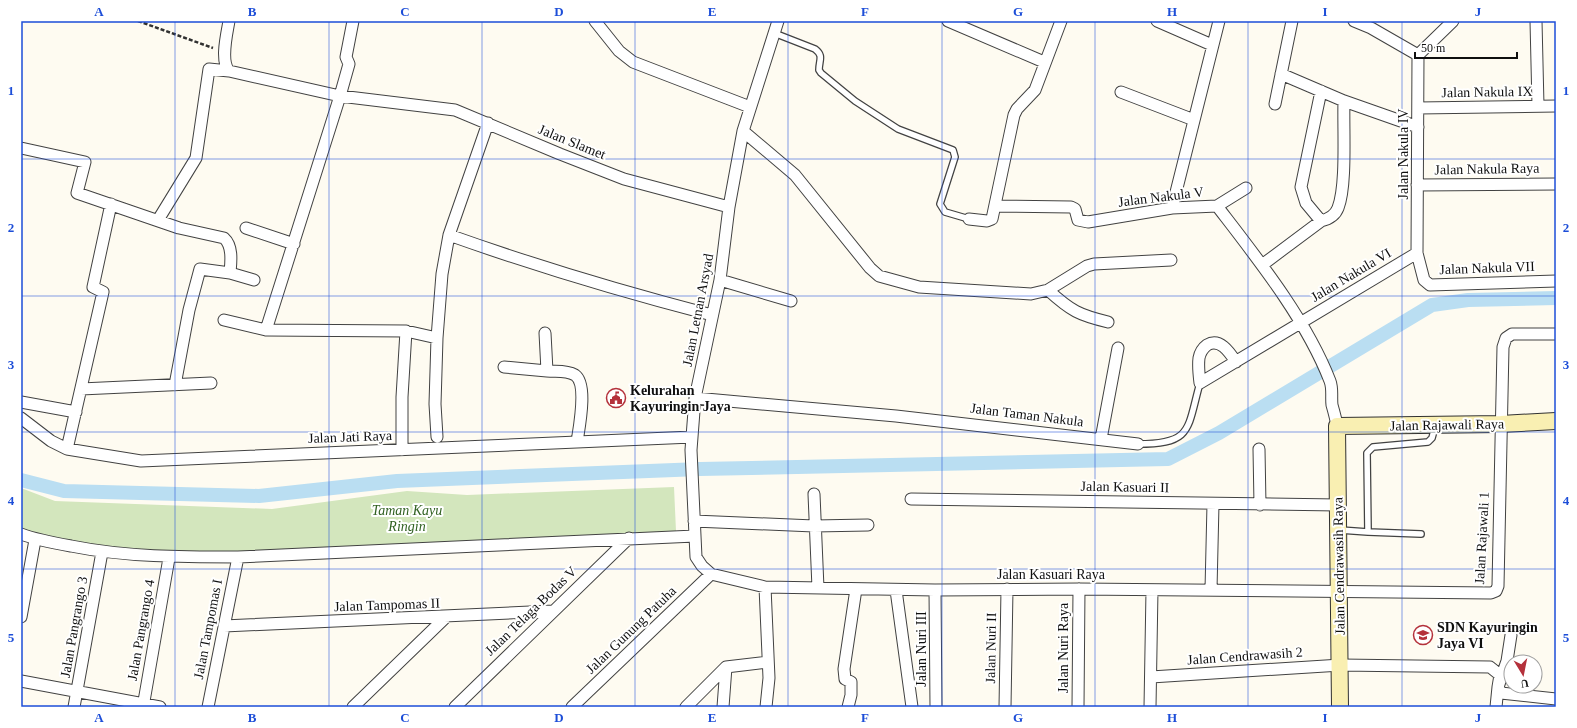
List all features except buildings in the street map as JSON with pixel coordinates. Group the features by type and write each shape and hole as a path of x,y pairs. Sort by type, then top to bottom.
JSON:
{"street":[{"path":"229,21 225,52 226,66 229,70"},
{"path":"266,330 340,96 349,64 346,57 353,21"},
{"path":"595,21 619,51 633,62 750,107"},
{"name":"Jalan Letnan Arsyad","path":"711,574 702,566 696,557 691,450 695,398 720,280 729,206 743,131 778,21"},
{"path":"948,21 1044,62"},
{"path":"969,218 990,221 992,218 1014,115 1020,105 1035,90 1044,62 1061,21"},
{"path":"1156,21 1212,45"},
{"path":"1172,208 1219,21"},
{"path":"1275,104 1292,21"},
{"path":"1354,21 1374,24 1418,55 1452,21"},
{"path":"1536,21 1538,106"},
{"name":"Jalan Nakula IV","path":"1417,253 1418,55"},
{"name":"Jalan Slamet","path":"158,220 196,158 209,69 229,70 340,96 455,110 624,178 729,206"},
{"path":"1282,74 1344,101 1418,127"},
{"path":"1321,91 1300,187 1306,203 1321,221"},
{"path":"1121,92 1194,120"},
{"path":"1262,265 1321,221 1330,219 1337,209 1342,186 1344,101"},
{"name":"Jalan Nakula IX","path":"1418,108 1556,106"},
{"path":"437,437 435,404 437,338 442,274 449,235 488,123"},
{"path":"743,131 795,175 870,268 879,276 919,287 1031,294 1048,290 1087,266 1094,264 1171,260"},
{"path":"21,148 85,162 78,194 179,228 226,239 229,243 230,250 230,273"},
{"name":"Jalan Nakula Raya","path":"1417,185 1556,184"},
{"path":"1217,206 1246,188"},
{"path":"68,449 103,292 93,287 111,204"},
{"name":"Jalan Nakula V","path":"995,206 1047,205 1074,208 1080,222 1172,208 1217,206 1262,265 1300,323 1317,354 1330,382 1333,393 1332,404 1337,426"},
{"path":"246,228 294,244"},
{"path":"449,235 530,263 617,290 712,315"},
{"name":"Jalan Nakula VII","path":"1417,253 1424,280 1430,285 1556,281"},
{"name":"Jalan Nakula VI","path":"1300,323 1417,253"},
{"path":"175,385 189,310 200,269 230,273 254,280"},
{"path":"720,280 791,300"},
{"path":"1048,290 1072,311 1084,316 1108,322"},
{"path":"224,320 266,330 406,331 437,338"},
{"path":"1236,362 1226,348 1214,343 1210,344 1205,347 1199,357 1200,383 1236,362 1300,323"},
{"path":"402,450 402,397 406,331"},
{"path":"545,333 547,371"},
{"path":"1501,424 1503,347 1506,338 1512,334 1556,334"},
{"path":"1101,439 1118,348"},
{"path":"504,366 565,372 574,375 580,383 582,398 577,442"},
{"path":"81,389 211,383"},
{"name":"Jalan Taman Nakula","path":"695,398 904,416 1138,444"},
{"path":"21,402 76,412"},
{"name":"Jalan Jati Raya","path":"21,418 51,441 68,449 141,461 692,437"},
{"name":"Jalan Rajawali Raya","path":"1337,426 1501,424 1556,421"},
{"name":"Jalan Rajawali 1","path":"1338,593 1491,593 1496,591 1498,586 1501,424"},
{"name":"Jalan Cendrawasih Raya","path":"1337,426 1338,593 1341,665 1340,707"},
{"path":"1259,449 1260,505"},
{"path":"814,494 814,526 818,588"},
{"name":"Jalan Kasuari II","path":"911,499 1338,505"},
{"path":"1211,590 1213,504"},
{"path":"694,521 814,526 868,525"},
{"path":"21,534 35,540 102,552 168,558 238,557 695,536"},
{"name":"Jalan Telaga Bodas V","path":"455,707 552,611 629,538"},
{"path":"21,617 35,540"},
{"name":"Jalan Pangrango 3","path":"74,707 102,552"},
{"name":"Jalan Tampomas I","path":"208,707 238,557"},
{"name":"Jalan Pangrango 4","path":"143,705 168,558"},
{"path":"711,574 765,587 769,678 766,707"},
{"name":"Jalan Gunung Patuha","path":"572,707 711,574"},
{"name":"Jalan Kasuari Raya","path":"765,587 896,590 1211,590 1338,593"},
{"path":"848,707 852,686 851,682 845,679 844,668 856,589"},
{"name":"Jalan Nuri II","path":"1004,707 1007,589"},
{"name":"Jalan Nuri Raya","path":"1078,707 1079,589"},
{"path":"896,590 912,707"},
{"name":"Jalan Nuri III","path":"935,590 936,707"},
{"path":"1150,707 1152,590"},
{"name":"Jalan Tampomas II","path":"224,626 552,611"},
{"path":"353,707 446,617"},
{"path":"1496,707 1498,687 1507,661 1511,635"},
{"path":"686,707 726,667 768,662"},
{"name":"Jalan Cendrawasih 2","path":"1151,677 1341,665 1490,667 1500,675 1498,687"},
{"path":"724,707 726,667"},
{"path":"21,681 160,707"},
{"path":"1498,687 1501,692 1505,694 1556,699"}],"lane":[{"path":"774,33 816,49 820,52 821,55 818,70 855,101 898,129 953,150 955,158 940,204 945,212 969,218"},
{"name":"Jalan Taman Nakula","path":"1138,444 1166,443 1182,436 1187,429 1200,383"},
{"path":"1368,532 1367,453 1373,447 1428,442 1432,438 1436,425"},
{"path":"1338,530 1421,534"}],"path":[{"path":"138,21 225,52"}],"green space":[{"name":"Taman Kayu Ringin","path":"674,487 676,531 229,554 94,548 21,532 21,488 55,501 272,509 407,491 467,495"}],"waterway":[{"path":"21,480 64,491 259,496 397,481 700,469 1168,459 1219,433 1432,305 1468,300 1556,298"}],"place":[{"name":"Kelurahan Kayuringin Jaya","path":"616,398"},
{"name":"SDN Kayuringin Jaya VI","path":"1423,635"}]}
